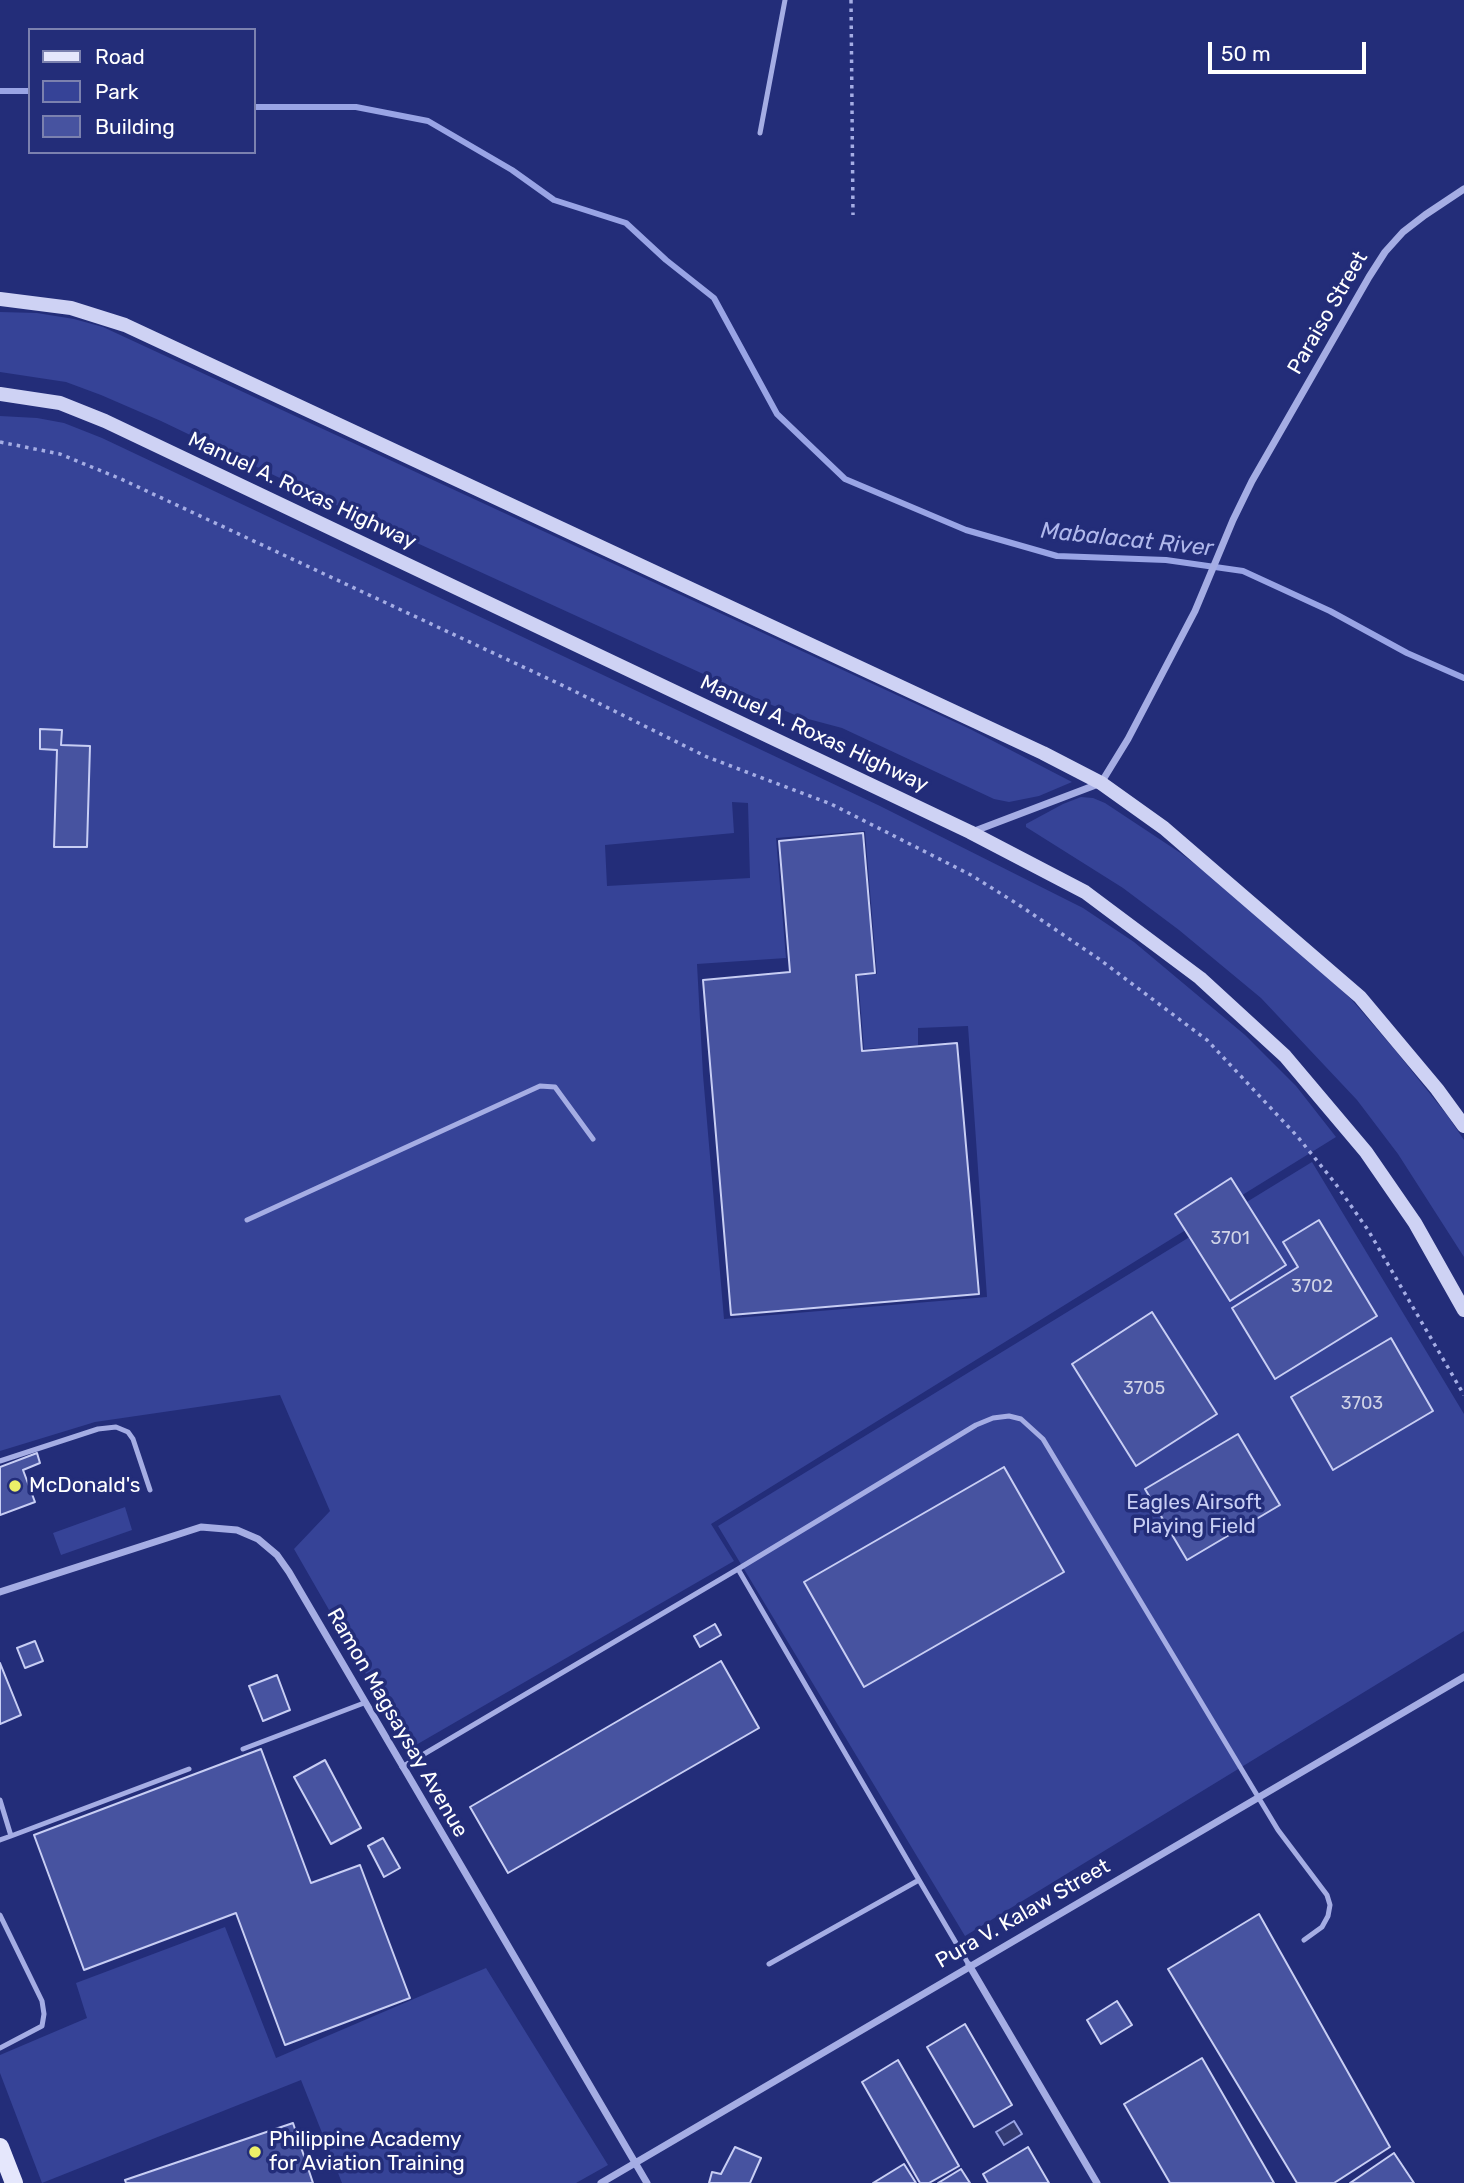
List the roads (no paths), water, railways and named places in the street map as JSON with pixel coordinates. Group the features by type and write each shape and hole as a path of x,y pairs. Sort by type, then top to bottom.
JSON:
{"main road":[{"path":"0,299 71,308 125,325 1018,741 1101,783 1164,828 1360,997 1437,1089 1464,1126"},
{"name":"Manuel A. Roxas Highway","path":"0,394 60,403 105,421 970,832 1084,892 1200,978 1285,1056 1366,1152 1415,1223 1464,1310"},
{"path":"0,2147 14,2183"}],"street":[{"name":"Paraiso Street","path":"1101,783 1128,739 1195,611 1252,481 1332,339 1385,252 1403,232 1424,215 1464,189"},
{"path":"970,832 1101,783"},
{"name":"Ramon Magsaysay Avenue","path":"0,1592 201,1527 237,1530 258,1539 277,1555 647,2183"},
{"name":"Pura V. Kalaw Street","path":"601,2183 1464,1676"},
{"path":"969,1965 1097,2183"}],"lane":[{"path":"760,133 785,0"},
{"path":"247,1220 540,1086 555,1087 593,1139"},
{"path":"402,1768 976,1425 1009,1416 1021,1419 1043,1439 1278,1830 1327,1895 1330,1905 1328,1916 1322,1927 1304,1940"},
{"path":"0,1461 98,1429 116,1427 128,1432 133,1439 150,1490"},
{"path":"738,1569 969,1965"},
{"path":"243,1749 364,1703"},
{"path":"0,1840 189,1769"},
{"path":"0,1800 11,1836"},
{"path":"769,1964 919,1881"},
{"path":"0,1915 42,2001 44,2014 42,2026 0,2048"}],"water":[{"path":"1014,2121 1022,2134 1004,2145 996,2132"}],"waterway":[{"name":"Mabalacat River","path":"0,91 28,91"},
{"name":"Mabalacat River","path":"256,107 356,107 428,121 512,170 554,200 626,223 666,260 714,298 777,414 845,479 966,530 1057,556 1166,560 1243,571 1330,611 1407,653 1464,678"}],"place":[{"name":"McDonald's","path":"15,1486"},
{"name":"Philippine Academy for Aviation Training","path":"255,2152"}],"park label":[{"name":"Eagles Airsoft Playing Field","path":"1194,1515"}]}
